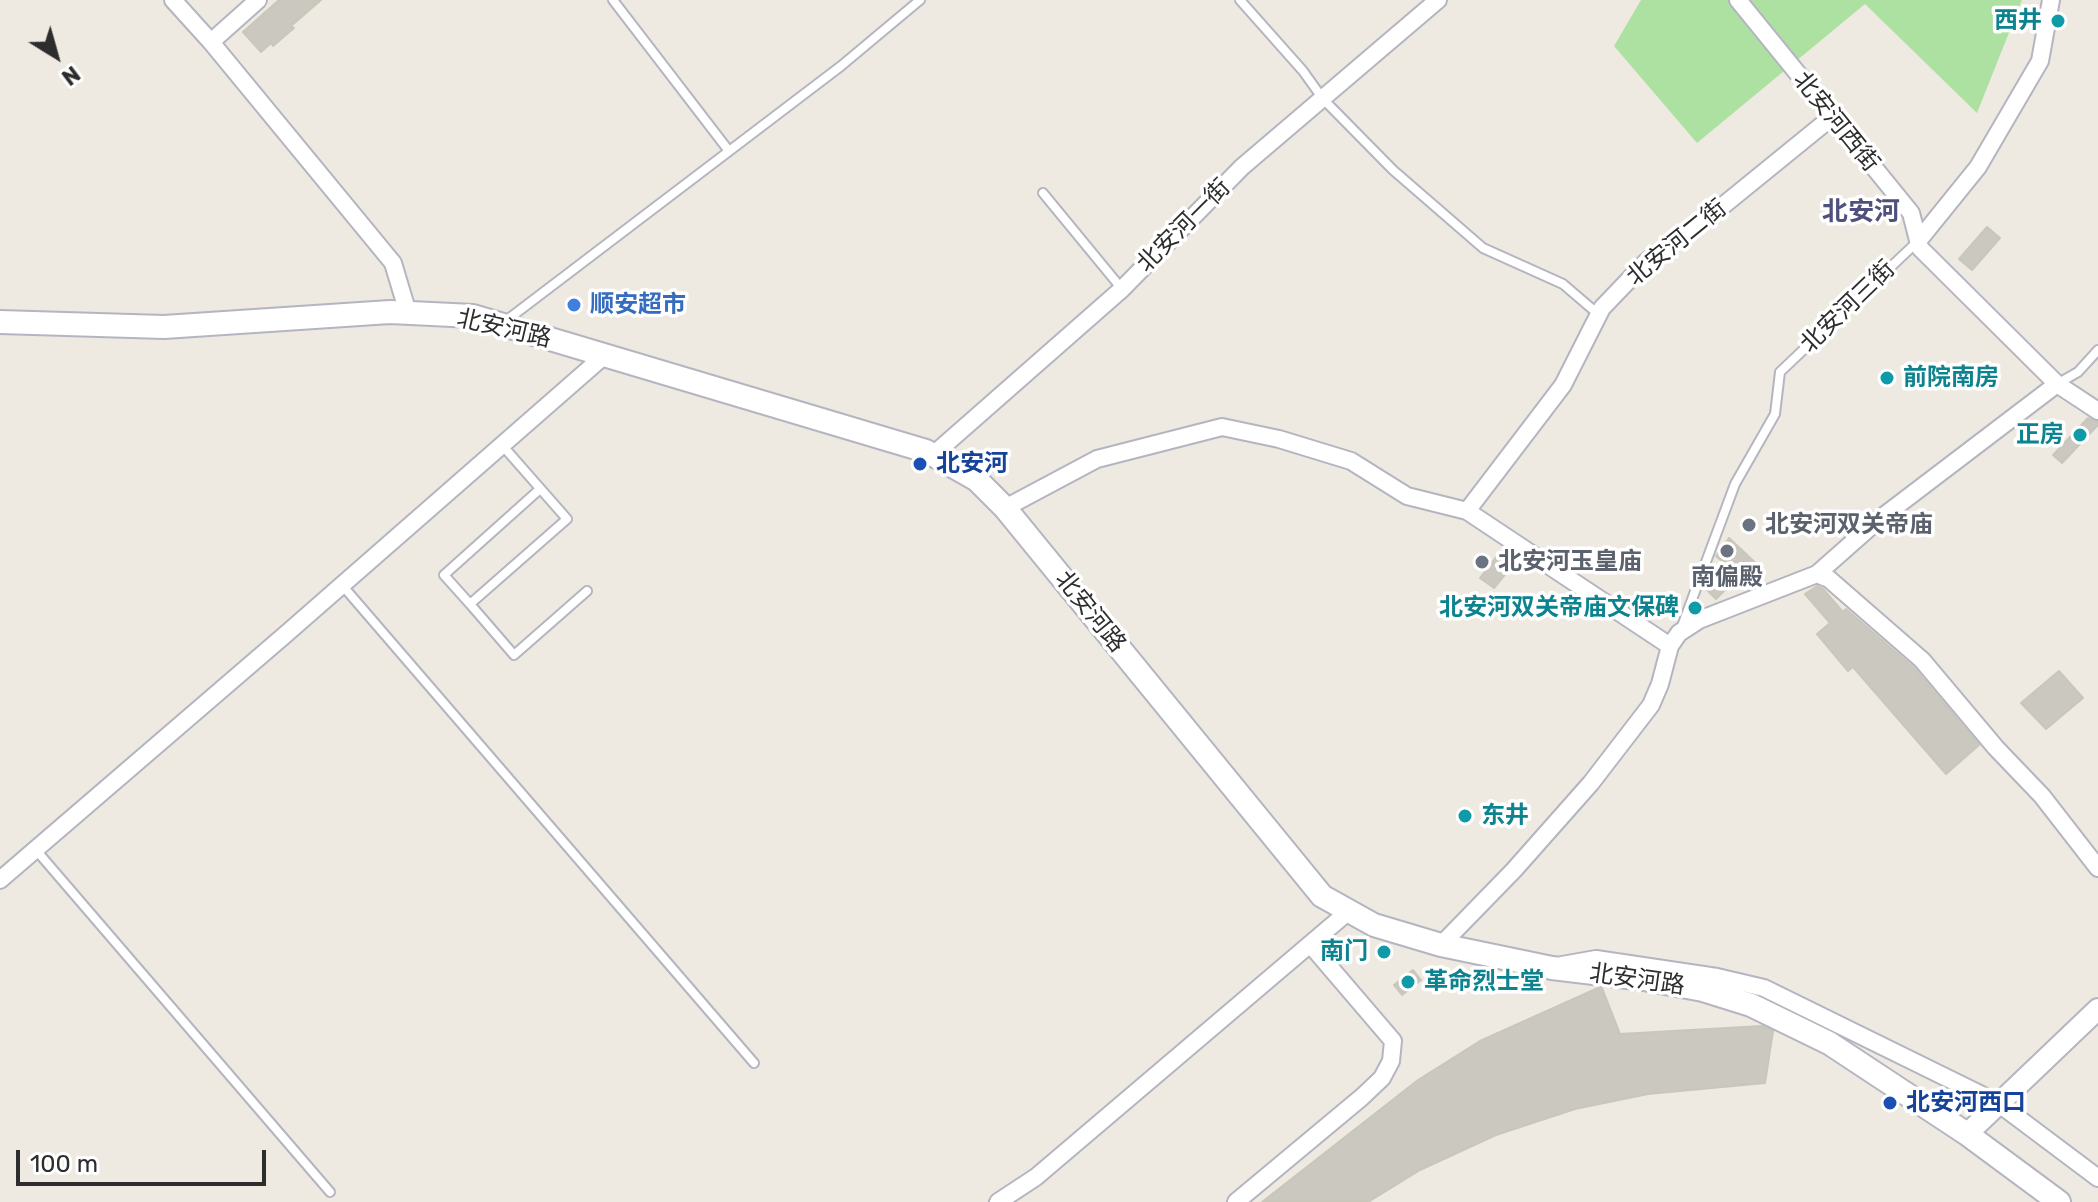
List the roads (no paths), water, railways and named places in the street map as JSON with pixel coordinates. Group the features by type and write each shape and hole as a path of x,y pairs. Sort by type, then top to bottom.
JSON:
{"main road":[{"name":"北安河路","path":"0,322 164,327 408,313 473,316 933,455 977,480 1005,508 1322,896 1374,925 1441,945 1552,968 1703,990 1751,1005 1818,1035 1967,1134 2059,1202"}],"street":[{"path":"173,0 393,263 408,313"},
{"path":"211,42 258,0"},
{"name":"北安河一街","path":"933,455 1122,289 1242,167 1438,0"},
{"name":"北安河西街","path":"1738,0 1911,213 1920,248 2057,384 2098,411"},
{"name":"北安河三街","path":"1919,240 1978,167 2040,61 2051,0"},
{"name":"北安河二街","path":"1467,511 1563,385 1598,314 1647,261 1725,204 1832,117"},
{"path":"0,880 605,355"},
{"path":"1441,945 1514,870 1591,783 1651,705 1674,639 1699,620 1817,574 1877,521 2057,384"},
{"path":"1005,508 1097,459 1222,427 1279,439 1351,461 1407,496 1467,511 1674,639"},
{"path":"1817,574 1829,579 1922,660 1996,748 2042,796 2098,868"},
{"path":"998,1202 1036,1177 1349,911"},
{"path":"1236,1202 1362,1097 1382,1078 1391,1061 1393,1041 1310,944"},
{"path":"1552,968 1596,959 1717,977 1764,988 1998,1103 2098,1178"},
{"path":"1967,1134 2098,1009"}],"lane":[{"path":"613,0 729,151"},
{"path":"501,324 841,66 920,0"},
{"path":"1240,0 1303,71 1323,99 1393,170 1483,248 1563,284 1598,314"},
{"path":"1043,193 1122,289"},
{"name":"北安河三街","path":"1674,639 1735,484 1775,414 1780,372 1919,240"},
{"path":"2057,384 2078,372 2098,350"},
{"path":"470,604 567,519 502,445"},
{"path":"540,489 444,575 514,655 587,591"},
{"path":"342,585 754,1063"},
{"path":"35,849 330,1192"}],"place":[{"name":"西井","path":"2058,21"},
{"name":"顺安超市","path":"574,305"},
{"name":"前院南房","path":"1887,378"},
{"name":"正房","path":"2080,435"},
{"name":"北安河","path":"920,464"},
{"name":"北安河双关帝庙","path":"1749,525"},
{"name":"南偏殿","path":"1727,551"},
{"name":"北安河玉皇庙","path":"1482,562"},
{"name":"北安河双关帝庙文保碑","path":"1695,608"},
{"name":"东井","path":"1465,816"},
{"name":"南门","path":"1384,952"},
{"name":"革命烈士堂","path":"1408,982"},
{"name":"北安河西口","path":"1890,1103"}],"district":[{"name":"北安河","path":"1861,212"}]}
